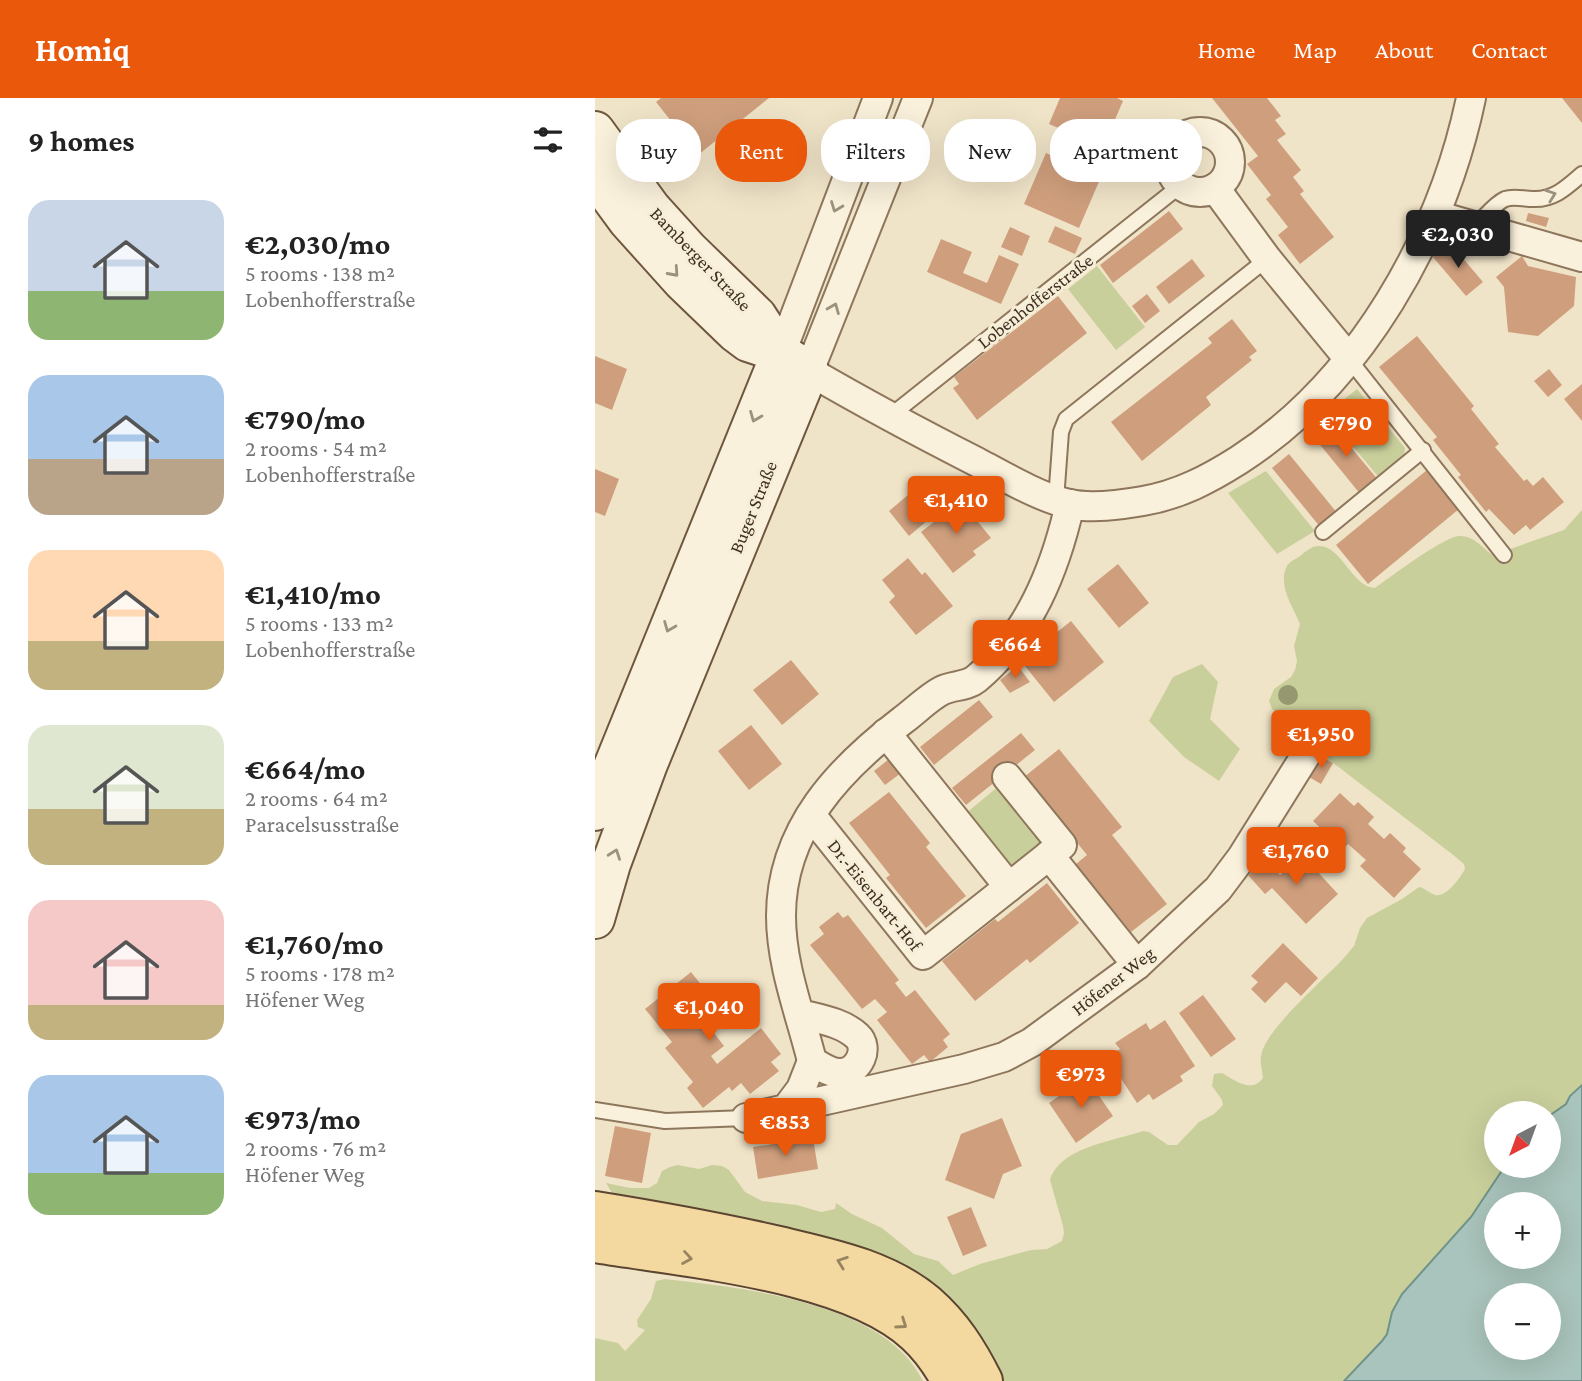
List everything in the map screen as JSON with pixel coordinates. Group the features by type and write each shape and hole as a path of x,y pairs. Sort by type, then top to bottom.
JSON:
{"main road":[{"path":"595,1211 621,1239 829,1288 879,1308 916,1334 942,1364 951,1381"},
{"path":"621,1239 706,1229 829,1257 867,1271 909,1292 942,1318 964,1345 983,1381"}],"street":[{"name":"Buger Straße","path":"595,919 611,864 795,362 879,98"},
{"name":"Buger Straße","path":"595,811 795,362 918,98"},
{"path":"795,362 889,417 1006,477 1063,502 1100,506 1179,493 1218,473 1264,444 1308,404 1372,329 1391,299 1435,215 1462,142 1471,98"},
{"name":"Bamberger Straße","path":"595,131 651,208 688,250 757,316 795,362"},
{"path":"1190,133 1215,135 1230,156 1230,169 1224,180 1215,188 1197,192 1181,185 1173,175 1170,163 1173,150 1179,140 1190,133"},
{"name":"Bamberger Straße","path":"595,176 628,221 717,316 748,342 795,362"},
{"path":"1215,188 1267,259 1349,359"},
{"path":"1435,215 1582,257"},
{"path":"786,1110 801,1088 812,1061 783,952 781,914 786,876 797,843 823,794 886,733 942,690 973,682 998,658 1023,627 1044,588 1057,555 1063,502"},
{"path":"886,733 1009,887"},
{"name":"Höfener Weg","path":"746,1118 964,1069 1004,1057 1032,1042 1137,965 1218,889 1243,857 1314,743"},
{"path":"1007,777 1062,845 1049,855 1137,965"},
{"name":"Dr.-Eisenbart-Hof","path":"811,815 923,956 1049,855"},
{"path":"800,1014 849,1029 860,1038 864,1048 859,1063 850,1071 841,1074 826,1070 812,1061"},
{"path":"850,1071 870,1090"}],"lane":[{"path":"1475,226 1502,200 1512,197 1534,200 1550,197 1582,174"},
{"name":"Lobenhofferstraße","path":"889,417 1181,185"},
{"path":"1063,502 1061,432 1066,419 1267,259"},
{"path":"1349,359 1504,555"},
{"path":"1323,532 1423,450"},
{"path":"595,1110 665,1121 746,1118"}],"green space":[{"path":"1097,266 1145,327 1116,350 1068,289"},
{"path":"1357,389 1405,448 1403,462 1381,480 1326,414"},
{"path":"1266,471 1315,531 1277,554 1228,493"},
{"path":"1582,510 1582,1085 1561,1108 1561,1101 1484,1101 1484,1178 1497,1178 1488,1192 1484,1192 1484,1198 1471,1217 1402,1294 1392,1312 1387,1334 1382,1341 1344,1381 998,1381 614,1196 606,1183 630,1188 649,1188 657,1183 662,1171 670,1167 678,1165 699,1169 712,1165 722,1166 729,1170 745,1192 762,1201 797,1205 821,1212 835,1209 836,1203 882,1228 914,1254 938,1261 953,1275 980,1264 1031,1250 1047,1249 1062,1241 1063,1226 1050,1180 1065,1160 1089,1147 1143,1131 1168,1145 1177,1145 1199,1122 1214,1114 1223,1105 1212,1086 1214,1074 1222,1073 1248,1085 1258,1083 1263,1078 1261,1059 1266,1042 1285,1017 1354,946 1360,928 1367,918 1419,887 1435,895 1444,893 1465,869 1464,864 1452,854 1298,736 1272,709 1269,701 1274,689 1291,677 1297,661 1294,646 1300,624 1285,588 1284,573 1287,566 1311,548 1327,548 1341,559 1360,581 1375,588 1417,558 1453,538 1470,538 1493,555 1564,530"},
{"path":"1202,664 1218,682 1210,719 1240,749 1219,781 1184,757 1149,721 1173,677"},
{"path":"1000,785 1045,842 1010,870 965,814"},
{"path":"665,1279 770,1294 845,1316 877,1333 904,1354 923,1381 595,1381 595,1338 618,1343 625,1351 645,1330 638,1327 637,1320 651,1299 656,1281"}],"water":[{"path":"1582,1085 1582,1381 1344,1381 1387,1334 1392,1312 1402,1294 1471,1217 1484,1198 1484,1269 1561,1269 1561,1192 1488,1192 1497,1178 1561,1178 1561,1108"}],"building":[{"path":"661,98 769,98 743,119 715,119 715,141 701,153 701,119 669,119 656,102"},
{"path":"1060,98 1117,98 1123,101 1115,119 1051,119"},
{"path":"1212,98 1267,98 1281,116 1275,120 1286,134 1277,140 1301,170 1293,177 1304,191 1300,194 1334,237 1300,264 1278,235 1288,227 1266,199 1271,195 1247,164 1258,156"},
{"path":"1562,98 1582,98 1582,123"},
{"path":"1046,153 1050,155 1050,182 1099,182 1079,228 1024,204 1033,182 1036,182"},
{"path":"1169,211 1183,229 1113,283 1100,265"},
{"path":"1528,213 1549,218 1546,227 1526,221"},
{"path":"1055,226 1082,238 1075,254 1048,242"},
{"path":"1010,227 1030,236 1022,256 1001,247"},
{"path":"941,239 972,252 963,273 987,283 999,255 1019,264 1001,304 927,272"},
{"path":"1450,243 1483,282 1466,296 1433,257"},
{"path":"1522,256 1528,266 1576,277 1574,306 1538,336 1508,332 1504,287 1496,277"},
{"path":"1192,259 1205,276 1169,304 1156,287"},
{"path":"1147,294 1160,311 1145,323 1132,306"},
{"path":"1058,296 1087,333 977,420 953,388 959,384 954,377"},
{"path":"1232,319 1257,351 1249,357 1252,360 1206,397 1211,405 1142,461 1111,422 1212,343 1208,338"},
{"path":"1417,336 1474,406 1471,409 1499,444 1495,447 1524,481 1527,479 1533,486 1543,477 1564,502 1530,530 1526,525 1514,535 1489,509 1486,512 1433,440 1437,437 1379,367"},
{"path":"595,356 627,369 612,410 595,403"},
{"path":"1549,369 1562,385 1548,397 1534,381"},
{"path":"1582,384 1582,421 1564,399"},
{"path":"1330,422 1379,481 1361,495 1313,436"},
{"path":"1289,454 1338,514 1321,528 1272,468"},
{"path":"595,469 619,479 605,516 595,512"},
{"path":"1427,470 1459,509 1368,584 1336,545"},
{"path":"908,495 928,520 909,536 889,511"},
{"path":"961,501 991,538 973,551 976,555 953,573 921,532"},
{"path":"908,558 922,575 925,572 953,606 916,635 889,602 895,596 882,580"},
{"path":"1118,564 1149,603 1119,628 1087,589"},
{"path":"1071,621 1104,662 1054,702 1021,661"},
{"path":"791,660 819,694 782,725 753,690"},
{"path":"1018,666 1030,682 1010,693 1000,680"},
{"path":"979,700 993,717 934,765 920,747"},
{"path":"751,725 782,764 749,790 718,751"},
{"path":"1021,733 1035,750 966,805 952,788"},
{"path":"1059,749 1122,827 1112,835 1167,904 1131,932 1076,864 1087,855 1024,777"},
{"path":"1321,756 1333,763 1321,784 1309,777"},
{"path":"889,759 901,773 885,785 874,771"},
{"path":"889,792 930,843 926,847 966,896 926,928 886,878 890,875 849,823"},
{"path":"1340,793 1354,806 1358,802 1374,817 1368,824 1384,839 1390,833 1406,848 1403,852 1421,869 1394,898 1360,866 1366,860 1348,844 1343,849 1313,821"},
{"path":"1302,855 1338,894 1306,924 1272,888 1265,894 1248,875 1265,859 1280,875"},
{"path":"1047,883 1079,923 1030,963 1027,959 975,1001 942,961 995,919 998,922"},
{"path":"838,912 843,918 848,915 899,980 895,983 906,997 915,990 950,1034 943,1040 948,1047 930,1062 924,1055 912,1064 877,1020 887,1012 875,999 862,1009 810,945 824,934 819,927"},
{"path":"1283,943 1318,978 1301,996 1286,982 1265,1003 1251,989 1258,982 1251,976"},
{"path":"691,972 726,1016 710,1028 724,1046 711,1056 717,1064 761,1028 781,1054 771,1062 779,1071 750,1094 741,1083 732,1091 729,1087 703,1108 687,1088 693,1082 665,1048 672,1042 645,1009"},
{"path":"1203,995 1236,1039 1211,1057 1179,1013"},
{"path":"1165,1020 1195,1066 1180,1076 1183,1081 1153,1100 1149,1094 1137,1103 1107,1057 1120,1049 1115,1043 1146,1023 1150,1030"},
{"path":"1086,1077 1113,1116 1076,1143 1049,1103"},
{"path":"1002,1118 1022,1166 1003,1174 994,1199 945,1180 961,1134"},
{"path":"615,1126 651,1133 642,1183 605,1176"},
{"path":"813,1138 818,1169 758,1179 753,1147"},
{"path":"971,1207 987,1246 963,1256 947,1217"}]}
